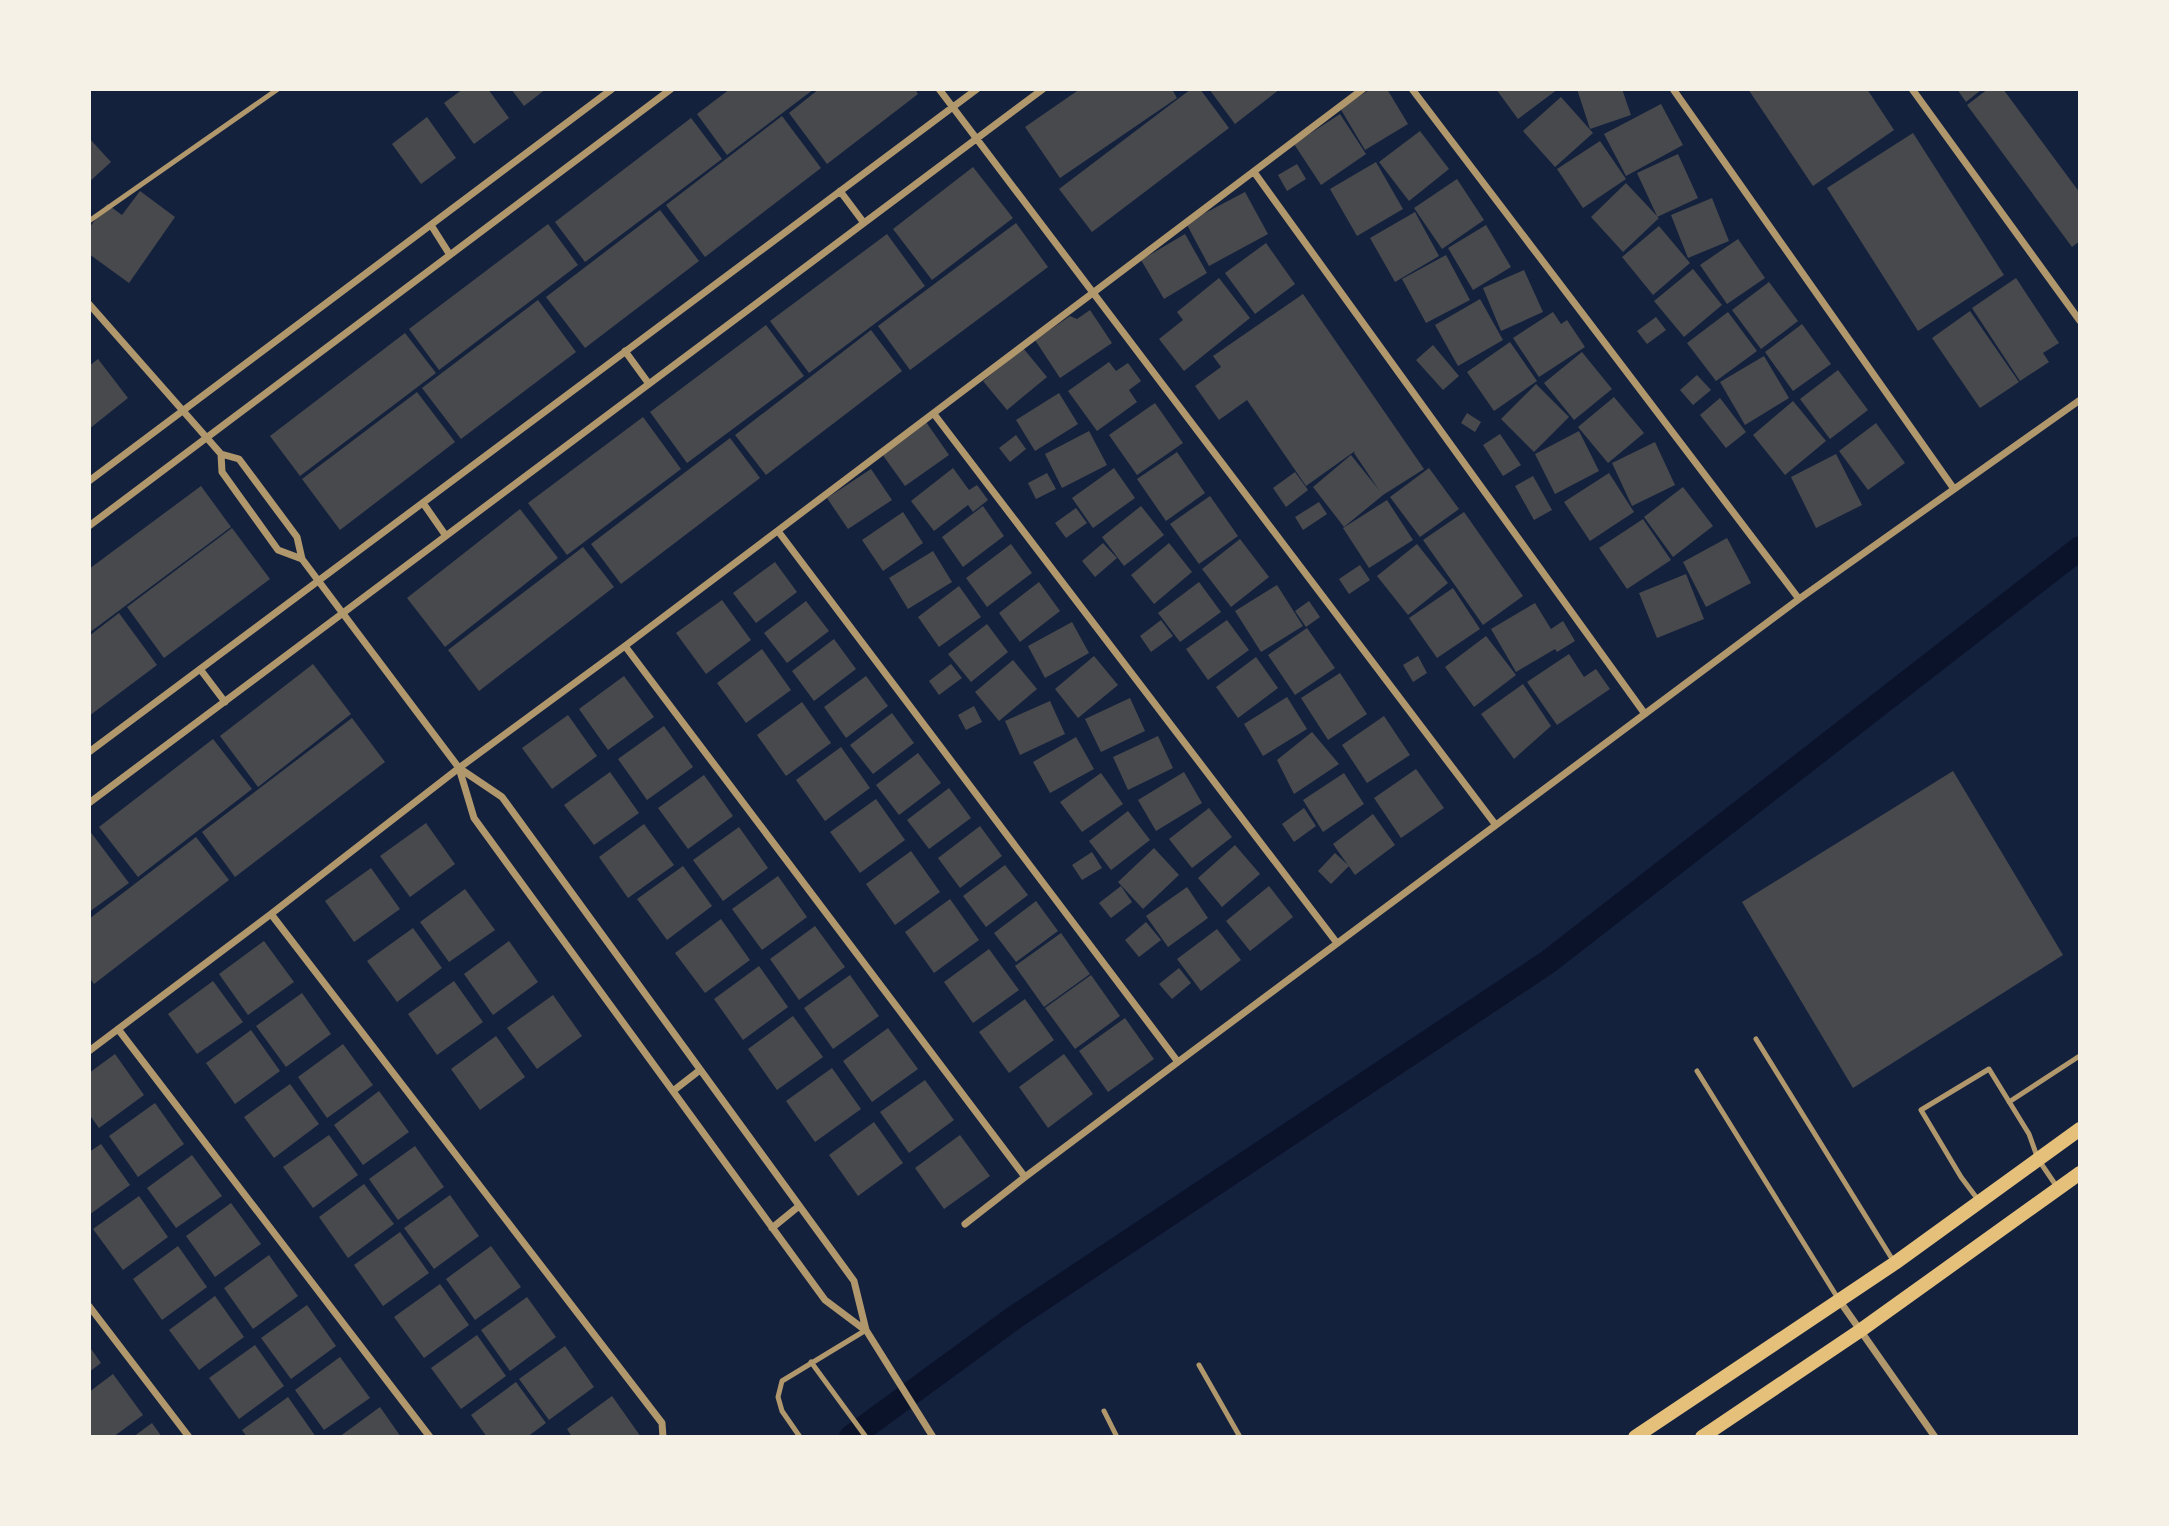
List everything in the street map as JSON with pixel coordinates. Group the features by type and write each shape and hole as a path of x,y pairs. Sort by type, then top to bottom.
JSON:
{"main road":[{"path":"1635,1437 1895,1263 2080,1129"},
{"path":"1702,1437 1861,1330 2080,1173"}],"street":[{"path":"89,481 612,89"},
{"path":"89,526 671,89"},
{"path":"939,89 1496,824"},
{"path":"89,752 977,89"},
{"path":"89,803 1043,89"},
{"path":"89,1051 459,768 934,414 1363,89"},
{"path":"1412,89 1799,599"},
{"path":"1673,89 1954,489"},
{"path":"1912,89 2080,321"},
{"path":"1254,172 1645,714"},
{"path":"840,191 864,223"},
{"path":"431,225 450,255"},
{"path":"89,304 221,454 239,459 296,537 302,559 459,768 502,797 854,1281 866,1330 932,1434"},
{"path":"625,351 649,384"},
{"path":"965,1224 1799,599 2080,400"},
{"path":"934,414 1337,943"},
{"path":"221,454 222,472 278,550 302,559"},
{"path":"423,503 446,536"},
{"path":"778,531 1178,1062"},
{"path":"625,646 1025,1177"},
{"path":"200,669 225,702"},
{"path":"459,768 474,818 825,1300 866,1330"},
{"path":"271,914 662,1423 663,1437"},
{"path":"118,1029 430,1437"},
{"path":"673,1091 700,1070"},
{"path":"772,1228 799,1206"},
{"path":"1839,1300 1935,1437"},
{"path":"89,1306 189,1437"}],"lane":[{"path":"89,221 278,89"},
{"path":"1756,1039 1895,1263"},
{"path":"2009,1102 2078,1057"},
{"path":"1979,1201 1961,1177 1921,1110 1989,1069 2029,1134 2038,1159 2058,1189"},
{"path":"1698,1071 1839,1300"},
{"path":"800,1437 782,1411 778,1397 782,1381 866,1330"},
{"path":"811,1362 866,1437"},
{"path":"1199,1365 1240,1437"},
{"path":"1104,1411 1117,1437"}],"building":[{"path":"463,89 488,89 509,118 474,144 444,103"},
{"path":"511,89 546,89 524,106"},
{"path":"730,89 814,89 727,155 697,114"},
{"path":"819,89 915,89 918,94 827,164 789,113"},
{"path":"1080,89 1172,89 1177,98 1060,178 1025,127"},
{"path":"1191,89 1200,89 1229,128 1092,232 1059,189"},
{"path":"1209,89 1280,89 1235,124"},
{"path":"1371,89 1387,89 1408,124 1365,150 1340,108"},
{"path":"1496,89 1558,89 1518,119"},
{"path":"1577,89 1622,89 1631,115 1590,129"},
{"path":"1748,89 1867,89 1894,130 1813,186"},
{"path":"1957,89 1982,89 1966,102"},
{"path":"1988,89 2003,89 2080,193 2080,241 2072,247 1967,105"},
{"path":"1561,97 1593,133 1555,167 1523,131"},
{"path":"1661,104 1683,145 1626,176 1604,134"},
{"path":"1340,114 1366,154 1321,185 1294,144"},
{"path":"782,116 821,168 705,257 666,205"},
{"path":"427,117 456,158 421,184 392,144"},
{"path":"691,118 722,159 585,262 555,222"},
{"path":"1420,131 1449,169 1409,201 1379,162"},
{"path":"1913,133 2004,275 1918,331 1827,188"},
{"path":"89,138 111,162 89,182"},
{"path":"1600,141 1626,179 1583,208 1557,169"},
{"path":"1678,154 1698,198 1657,217 1659,218 1623,252 1591,217 1626,183 1657,216 1637,173"},
{"path":"1376,162 1403,209 1357,236 1330,189"},
{"path":"1297,164 1306,179 1287,191 1278,175"},
{"path":"973,167 1013,218 932,280 893,229"},
{"path":"1457,179 1484,220 1442,249 1414,208"},
{"path":"140,191 175,217 129,283 89,254 89,228 107,204 122,215"},
{"path":"1245,192 1268,234 1209,266 1186,223"},
{"path":"1712,198 1729,241 1688,258 1671,215"},
{"path":"660,210 699,261 585,348 546,297"},
{"path":"1415,212 1439,256 1395,282 1370,238"},
{"path":"1016,223 1048,267 910,370 878,326"},
{"path":"548,224 578,265 439,370 409,329"},
{"path":"1486,225 1511,267 1473,290 1448,248"},
{"path":"1659,226 1690,263 1653,295 1622,257"},
{"path":"887,234 925,286 809,373 770,321"},
{"path":"1185,234 1207,273 1164,299 1141,260"},
{"path":"1738,239 1765,278 1727,304 1700,265"},
{"path":"1266,243 1295,284 1255,314 1225,273"},
{"path":"1446,255 1470,300 1426,323 1402,279"},
{"path":"1693,269 1722,305 1684,337 1654,301"},
{"path":"1524,270 1543,312 1501,331 1483,288"},
{"path":"1219,278 1250,318 1184,371 1159,339 1183,320 1177,312"},
{"path":"2016,278 2059,343 2043,353 2049,362 2020,381 1972,308"},
{"path":"1769,282 1798,321 1761,349 1732,310"},
{"path":"1303,294 1424,469 1383,495 1344,527 1313,487 1351,455 1379,490 1355,451 1306,486 1247,400 1219,420 1195,386 1221,367 1213,356"},
{"path":"1480,299 1503,340 1458,366 1435,325"},
{"path":"538,300 576,352 461,439 422,388"},
{"path":"1090,310 1112,343 1060,378 1035,340 1070,316 1077,319"},
{"path":"1970,311 2019,382 1980,408 1932,338"},
{"path":"1553,312 1561,324 1567,320 1585,347 1539,377 1513,338"},
{"path":"1728,312 1757,351 1716,381 1687,343"},
{"path":"1656,317 1666,330 1647,344 1637,331"},
{"path":"1802,324 1831,364 1793,391 1765,352"},
{"path":"766,325 804,376 687,463 650,412"},
{"path":"871,330 902,371 766,475 735,435"},
{"path":"405,333 436,373 300,476 270,436"},
{"path":"1510,342 1537,381 1494,411 1467,372"},
{"path":"1433,345 1459,376 1443,390 1416,360"},
{"path":"1023,348 1047,377 1007,410 983,381"},
{"path":"1582,352 1612,389 1574,420 1544,383"},
{"path":"1764,356 1789,398 1745,425 1720,382"},
{"path":"98,359 128,398 89,429 89,366"},
{"path":"1109,362 1116,371 1128,363 1141,381 1129,390 1137,402 1097,431 1068,391"},
{"path":"1838,370 1868,410 1830,439 1800,399"},
{"path":"1697,375 1711,390 1693,405 1680,390"},
{"path":"1536,384 1569,417 1534,452 1501,419"},
{"path":"417,392 455,442 340,530 302,479"},
{"path":"1059,393 1078,424 1035,451 1016,420"},
{"path":"1614,397 1644,433 1608,463 1578,427"},
{"path":"1720,398 1746,432 1726,448 1700,415"},
{"path":"1793,401 1826,441 1785,475 1753,435"},
{"path":"1155,403 1183,443 1137,475 1109,435"},
{"path":"1467,413 1481,422 1475,432 1461,423"},
{"path":"643,417 681,469 567,555 528,503"},
{"path":"926,422 949,455 905,486 882,454"},
{"path":"1876,423 1905,463 1868,490 1839,451"},
{"path":"1089,431 1107,465 1062,488 1045,454"},
{"path":"1579,431 1599,471 1555,494 1535,454"},
{"path":"1500,434 1521,465 1503,476 1483,445"},
{"path":"1016,435 1026,449 1010,462 999,448"},
{"path":"730,438 760,478 621,584 591,544"},
{"path":"1655,442 1675,485 1632,506 1612,463"},
{"path":"1177,452 1205,493 1166,521 1137,479"},
{"path":"1836,454 1862,505 1816,528 1791,477"},
{"path":"953,468 969,490 977,485 988,500 973,512 968,505 934,531 911,501"},
{"path":"1114,468 1135,498 1093,528 1072,498"},
{"path":"1429,468 1459,509 1420,537 1390,497"},
{"path":"871,469 892,500 848,529 827,498"},
{"path":"1295,472 1308,490 1286,507 1273,488"},
{"path":"1047,473 1056,489 1036,499 1028,483"},
{"path":"1609,473 1634,512 1590,541 1564,502"},
{"path":"1533,476 1552,510 1534,520 1515,486"},
{"path":"201,486 231,527 89,633 89,569"},
{"path":"1683,487 1713,526 1673,557 1644,517"},
{"path":"1210,496 1238,536 1199,564 1170,524"},
{"path":"1387,500 1413,540 1369,568 1343,528"},
{"path":"1319,502 1327,514 1303,530 1295,517"},
{"path":"983,506 1004,536 963,567 942,537"},
{"path":"1141,506 1164,535 1124,566 1102,537"},
{"path":"1076,508 1087,523 1066,538 1055,523"},
{"path":"520,509 558,558 445,647 407,598"},
{"path":"903,512 923,543 883,571 862,540"},
{"path":"1464,512 1523,596 1483,625 1423,540"},
{"path":"1643,519 1671,560 1627,589 1599,548"},
{"path":"232,528 270,579 164,658 127,607"},
{"path":"1727,538 1751,583 1706,607 1683,562"},
{"path":"1240,539 1269,577 1231,607 1202,569"},
{"path":"1103,543 1117,558 1095,577 1082,561"},
{"path":"1169,543 1192,572 1154,604 1131,575"},
{"path":"1011,544 1032,573 987,607 966,578"},
{"path":"1417,544 1448,583 1408,615 1377,576"},
{"path":"583,547 614,587 479,691 448,650"},
{"path":"933,551 952,582 908,609 889,578"},
{"path":"775,562 797,592 756,623 733,593"},
{"path":"1360,565 1370,580 1349,594 1339,579"},
{"path":"1686,574 1704,619 1657,638 1639,593"},
{"path":"1039,582 1060,611 1020,642 999,613"},
{"path":"1199,582 1221,612 1180,642 1158,613"},
{"path":"1277,585 1303,626 1261,652 1235,611"},
{"path":"959,586 981,617 939,647 918,617"},
{"path":"1453,588 1480,629 1437,658 1409,618"},
{"path":"722,600 751,640 706,674 676,633"},
{"path":"806,601 829,631 787,663 764,633"},
{"path":"1309,601 1320,617 1306,627 1295,611"},
{"path":"1535,603 1551,629 1563,621 1575,641 1557,652 1555,649 1516,672 1491,629"},
{"path":"119,613 157,665 89,716 89,636"},
{"path":"1161,620 1173,636 1151,652 1140,636"},
{"path":"1227,620 1249,650 1208,680 1186,649"},
{"path":"1072,622 1089,653 1045,678 1028,646"},
{"path":"987,624 1008,652 971,682 948,654"},
{"path":"1307,628 1335,668 1295,695 1268,655"},
{"path":"1486,636 1516,675 1474,707 1445,667"},
{"path":"834,639 856,669 814,701 792,671"},
{"path":"762,649 791,690 746,723 717,683"},
{"path":"1569,654 1584,677 1596,669 1610,689 1557,725 1527,682"},
{"path":"1094,656 1118,685 1078,718 1055,689"},
{"path":"1418,656 1427,673 1413,682 1403,665"},
{"path":"1256,657 1278,688 1238,718 1216,687"},
{"path":"1013,660 1037,689 999,721 975,692"},
{"path":"313,664 351,714 258,787 220,736"},
{"path":"951,664 962,678 939,695 929,681"},
{"path":"1340,673 1367,714 1328,740 1301,698"},
{"path":"624,676 654,717 608,750 579,709"},
{"path":"866,676 888,706 846,738 824,707"},
{"path":"1523,684 1551,726 1514,759 1481,714"},
{"path":"1287,697 1307,729 1263,756 1244,724"},
{"path":"1130,698 1145,731 1101,752 1085,719"},
{"path":"1050,701 1065,734 1020,755 1005,721"},
{"path":"802,702 831,743 786,776 757,735"},
{"path":"974,706 982,722 966,730 958,715"},
{"path":"892,713 914,743 873,774 850,745"},
{"path":"568,715 597,756 552,789 522,748"},
{"path":"1384,716 1410,755 1367,783 1342,745"},
{"path":"352,718 385,762 235,877 202,832"},
{"path":"664,726 693,767 647,800 618,759"},
{"path":"1312,732 1339,764 1294,794 1277,760"},
{"path":"1158,736 1173,768 1128,790 1113,757"},
{"path":"1076,737 1094,769 1050,793 1033,762"},
{"path":"213,739 252,789 138,877 99,827"},
{"path":"841,747 870,788 825,821 796,780"},
{"path":"918,753 941,783 899,815 876,785"},
{"path":"1416,769 1444,808 1401,838 1374,798"},
{"path":"1953,771 2063,955 1853,1088 1742,902"},
{"path":"610,772 639,813 594,845 564,805"},
{"path":"1184,772 1202,803 1156,831 1138,800"},
{"path":"1101,773 1123,804 1082,832 1060,802"},
{"path":"1344,773 1364,804 1323,832 1303,800"},
{"path":"704,775 733,816 688,849 658,808"},
{"path":"949,788 971,818 929,849 907,820"},
{"path":"876,799 905,840 860,873 830,832"},
{"path":"1209,808 1232,837 1192,868 1169,839"},
{"path":"1304,808 1316,826 1294,842 1282,824"},
{"path":"1128,811 1150,840 1111,870 1089,841"},
{"path":"1373,814 1395,845 1355,875 1333,844"},
{"path":"426,823 455,864 410,897 380,856"},
{"path":"644,824 674,865 628,898 599,857"},
{"path":"980,826 1002,856 960,888 938,858"},
{"path":"739,827 768,868 723,901 693,860"},
{"path":"89,830 129,883 89,912"},
{"path":"196,837 229,880 94,984 89,977 89,919"},
{"path":"1235,845 1260,874 1222,907 1198,878"},
{"path":"1154,848 1179,875 1143,909 1118,882"},
{"path":"911,851 940,892 895,925 866,884"},
{"path":"1092,852 1102,868 1082,880 1072,865"},
{"path":"1335,853 1349,866 1331,884 1318,871"},
{"path":"1005,865 1028,895 986,927 963,896"},
{"path":"683,866 712,906 667,940 637,899"},
{"path":"371,868 400,909 354,942 325,901"},
{"path":"778,876 807,917 762,950 732,909"},
{"path":"1121,886 1132,902 1111,918 1099,903"},
{"path":"1269,886 1293,917 1250,951 1226,921"},
{"path":"1187,887 1208,918 1168,947 1146,916"},
{"path":"465,889 495,930 449,962 420,922"},
{"path":"950,899 979,940 934,973 905,932"},
{"path":"1036,901 1058,931 1016,962 994,933"},
{"path":"721,919 750,960 705,993 675,953"},
{"path":"1146,922 1161,940 1139,957 1125,940"},
{"path":"815,926 845,967 799,1000 770,959"},
{"path":"413,928 442,968 397,1002 367,961"},
{"path":"1217,929 1241,960 1201,991 1177,959"},
{"path":"1061,933 1090,974 1044,1007 1015,966"},
{"path":"264,941 294,982 248,1015 219,974"},
{"path":"509,941 538,982 493,1015 464,974"},
{"path":"989,949 1019,990 973,1023 944,982"},
{"path":"759,966 788,1007 743,1040 714,999"},
{"path":"1179,968 1191,983 1172,999 1159,984"},
{"path":"850,975 879,1016 833,1049 804,1008"},
{"path":"1091,975 1120,1016 1075,1049 1045,1008"},
{"path":"213,981 243,1022 197,1054 168,1014"},
{"path":"454,981 483,1022 437,1055 408,1014"},
{"path":"302,993 331,1034 286,1067 256,1026"},
{"path":"553,995 582,1036 537,1069 507,1028"},
{"path":"1025,999 1054,1040 1009,1073 979,1032"},
{"path":"793,1016 823,1057 777,1090 748,1049"},
{"path":"1125,1018 1154,1059 1108,1092 1079,1051"},
{"path":"888,1028 918,1069 872,1102 843,1061"},
{"path":"251,1030 280,1071 235,1104 206,1063"},
{"path":"496,1036 525,1077 480,1110 451,1069"},
{"path":"343,1044 373,1085 327,1118 298,1077"},
{"path":"115,1054 144,1095 99,1128 89,1114 89,1073"},
{"path":"1064,1054 1093,1094 1048,1128 1019,1087"},
{"path":"832,1068 861,1109 815,1142 786,1101"},
{"path":"925,1080 954,1120 909,1153 880,1112"},
{"path":"290,1084 319,1124 274,1158 244,1117"},
{"path":"379,1091 409,1132 363,1165 334,1125"},
{"path":"155,1103 184,1144 138,1177 109,1136"},
{"path":"874,1122 903,1163 858,1196 829,1155"},
{"path":"329,1135 358,1175 313,1208 283,1167"},
{"path":"960,1135 990,1176 944,1209 915,1168"},
{"path":"101,1144 130,1185 89,1215 89,1152"},
{"path":"415,1146 444,1187 398,1220 369,1179"},
{"path":"192,1155 222,1196 176,1228 147,1188"},
{"path":"364,1184 394,1224 348,1258 319,1217"},
{"path":"450,1195 479,1236 434,1269 404,1228"},
{"path":"139,1196 168,1237 123,1270 93,1229"},
{"path":"231,1203 261,1244 215,1277 186,1236"},
{"path":"400,1232 429,1273 383,1306 354,1265"},
{"path":"178,1246 207,1287 162,1320 133,1279"},
{"path":"491,1246 521,1287 475,1320 446,1279"},
{"path":"269,1255 298,1296 253,1329 224,1288"},
{"path":"440,1284 469,1325 424,1358 394,1317"},
{"path":"215,1296 244,1337 199,1370 169,1330"},
{"path":"527,1297 556,1337 510,1371 481,1330"},
{"path":"307,1305 336,1346 291,1379 261,1338"},
{"path":"477,1335 506,1376 461,1409 431,1368"},
{"path":"255,1345 284,1386 239,1419 209,1378"},
{"path":"89,1346 101,1363 89,1372"},
{"path":"565,1346 594,1387 549,1420 519,1379"},
{"path":"340,1357 370,1398 324,1430 295,1390"},
{"path":"113,1374 143,1415 113,1437 89,1437 89,1392"},
{"path":"516,1382 546,1423 527,1437 487,1437 471,1415"},
{"path":"612,1396 641,1437 572,1437 567,1429"},
{"path":"288,1397 316,1437 247,1437 242,1430"},
{"path":"380,1407 401,1437 339,1437"},
{"path":"152,1423 162,1437 133,1437"}],"waterway":[{"path":"851,1437 1015,1317 1548,962 2080,548"}]}
